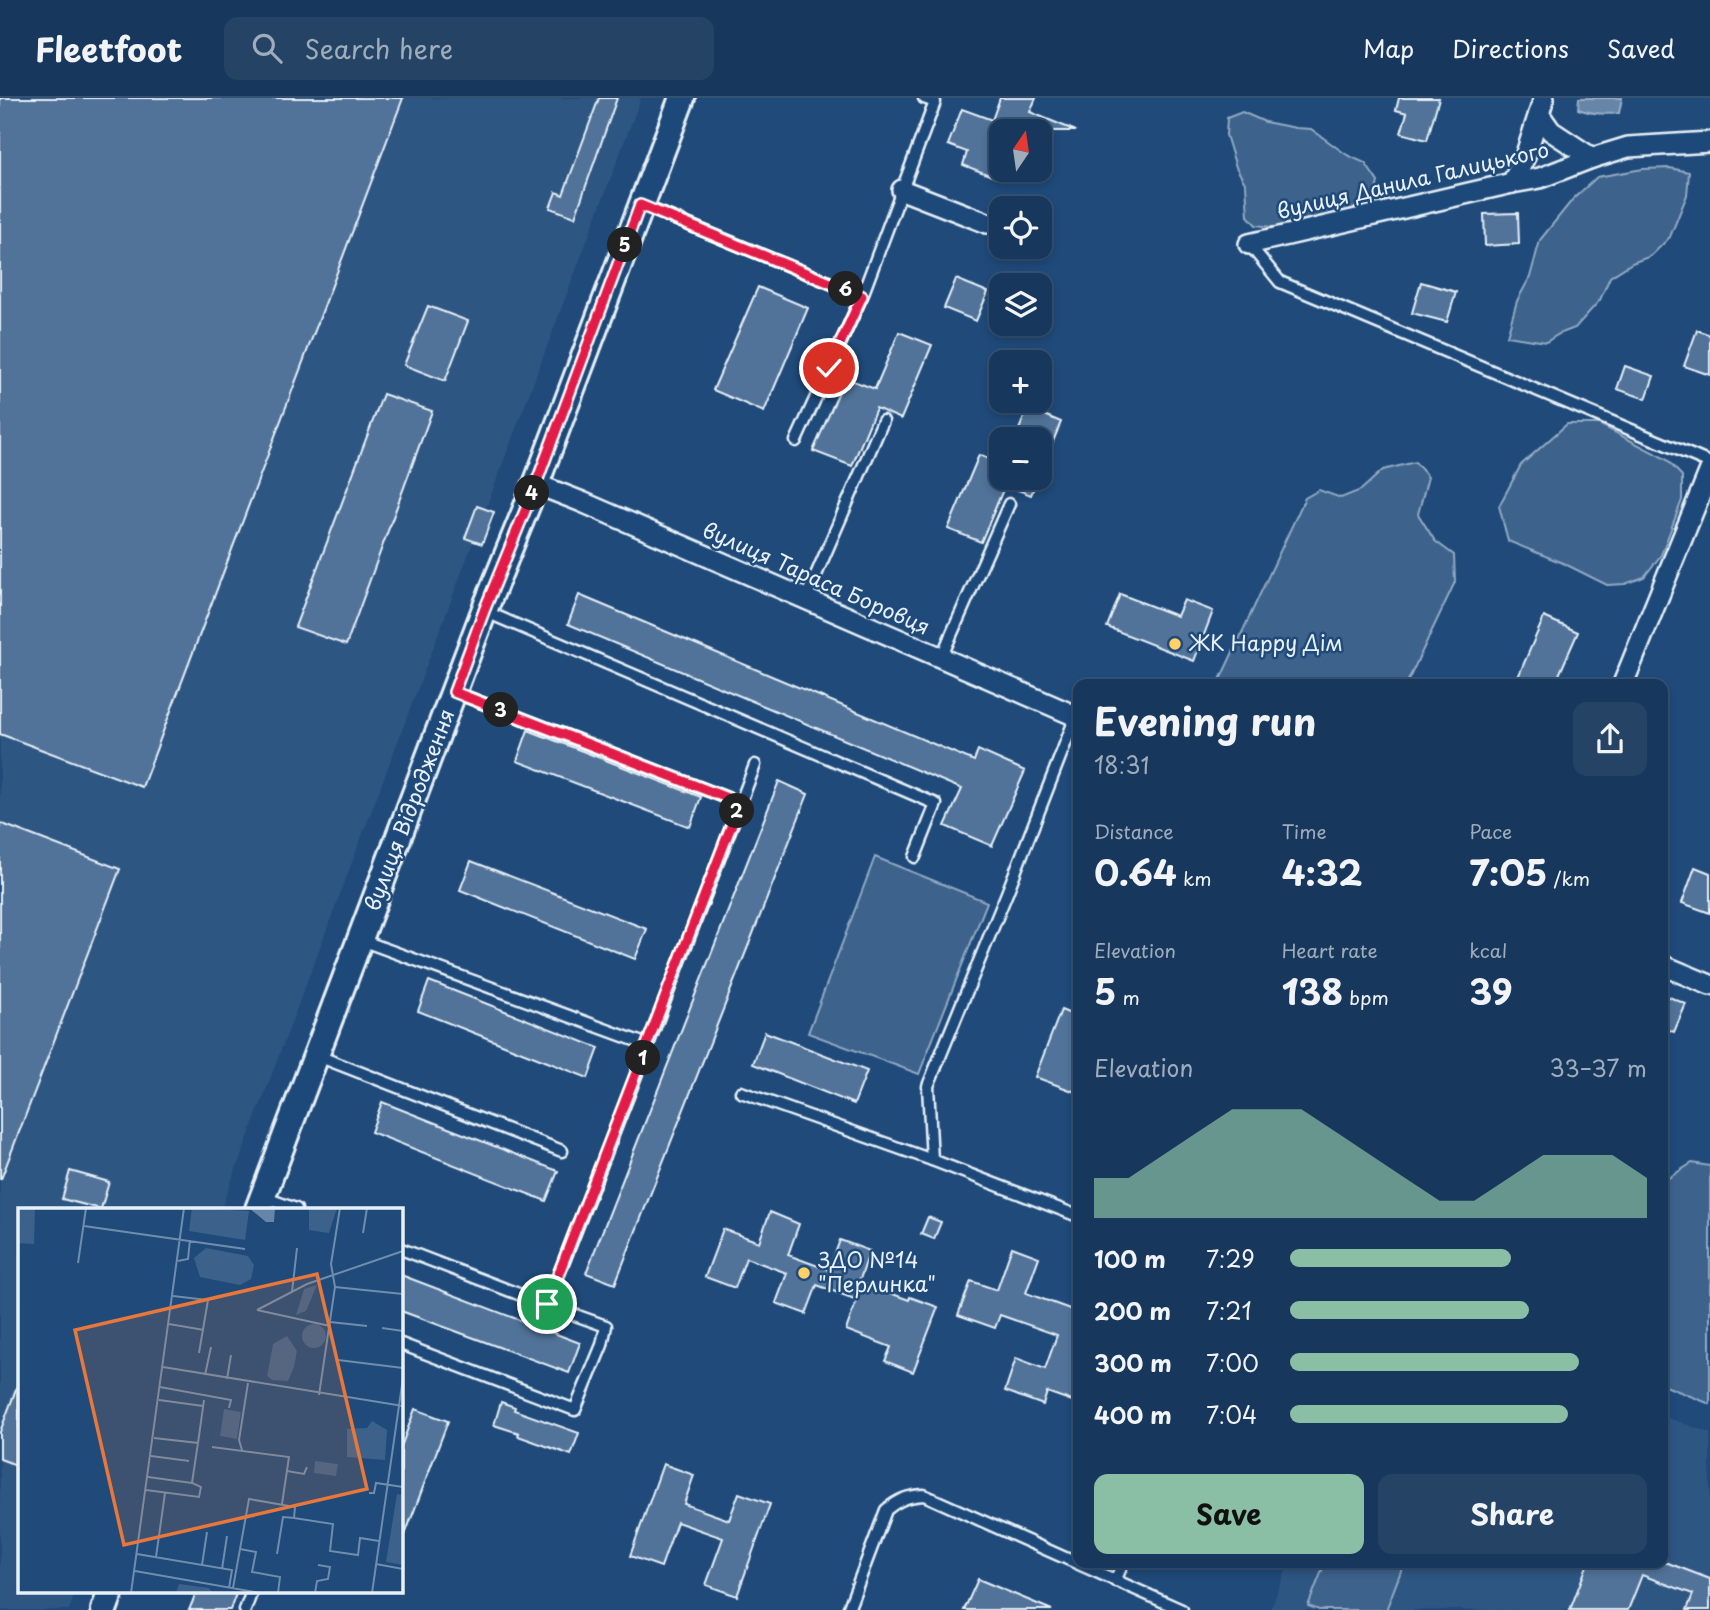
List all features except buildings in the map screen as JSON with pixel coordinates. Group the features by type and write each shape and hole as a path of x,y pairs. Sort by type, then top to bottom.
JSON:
{"street":[{"name":"вулиця Відродження","path":"260,1203 682,98"},
{"path":"1541,106 1551,131 1592,158"},
{"path":"1512,183 1525,157 1541,106"},
{"name":"вулиця Данила Галицького","path":"1249,244 1540,178 1592,158 1628,148 1710,142"},
{"path":"902,190 986,223"},
{"path":"1625,679 1710,470"},
{"name":"вулиця Тараса Боровця","path":"536,484 1073,715"},
{"path":"1668,968 1710,985"},
{"path":"104,1610 111,1592"}],"lane":[{"path":"796,441 862,296 935,102 924,98"},
{"path":"640,205 862,296"},
{"path":"1249,244 1280,282 1710,463"},
{"path":"806,598 883,421"},
{"path":"941,658 1009,504"},
{"path":"484,611 936,804 915,857"},
{"path":"454,692 740,803"},
{"path":"932,1160 928,1086 1073,727"},
{"path":"547,1304 755,765"},
{"path":"361,940 648,1045"},
{"path":"316,1056 562,1151"},
{"path":"741,1092 1073,1214"},
{"path":"260,1203 290,1208"},
{"path":"402,1249 606,1326 602,1345 575,1410 402,1344"},
{"path":"848,1610 886,1510 897,1500 909,1496 924,1495 1073,1562"},
{"path":"1086,1568 1182,1610"},
{"path":"1115,1581 1121,1568"},
{"path":"245,1610 252,1592"}],"shaded area":[{"path":"0,98 641,98 221,1208 18,1208 18,1592 76,1592 69,1610 0,1610"},
{"path":"1579,98 1622,98 1619,113 1603,114 1578,109"},
{"path":"1242,112 1265,122 1311,129 1347,155 1365,163 1378,182 1375,195 1361,207 1280,228 1256,225 1248,216 1246,185 1236,167 1226,135 1227,118"},
{"path":"1670,168 1689,172 1687,195 1670,237 1651,256 1632,263 1610,277 1600,300 1575,328 1546,342 1507,336 1517,301 1530,277 1540,240 1573,199 1597,177 1643,169"},
{"path":"1567,424 1599,424 1666,459 1682,476 1682,500 1661,555 1644,577 1625,584 1607,585 1565,564 1508,541 1499,506 1521,465"},
{"path":"1415,462 1428,477 1418,514 1435,541 1454,555 1455,582 1409,679 1220,679 1305,498 1319,490 1341,498 1361,490 1383,470"},
{"path":"875,857 987,902 919,1074 808,1033"},
{"path":"1692,1163 1710,1166 1710,1404 1668,1387 1668,1178"},
{"path":"1668,1418 1710,1433 1710,1610 1386,1610 1402,1568 1668,1568"},
{"path":"1287,1568 1323,1568 1308,1606 1319,1610 1270,1610"},
{"path":"1323,1568 1402,1568 1386,1610 1319,1610 1308,1606"}],"place":[{"name":"ЖК Happy Дім","path":"1175,644"},
{"name":"ЗДО №14 \"Перлинка\"","path":"804,1273"}],"route":[{"path":"547,1304 740,803 454,692 536,484 640,205 862,296 829,368"}]}
